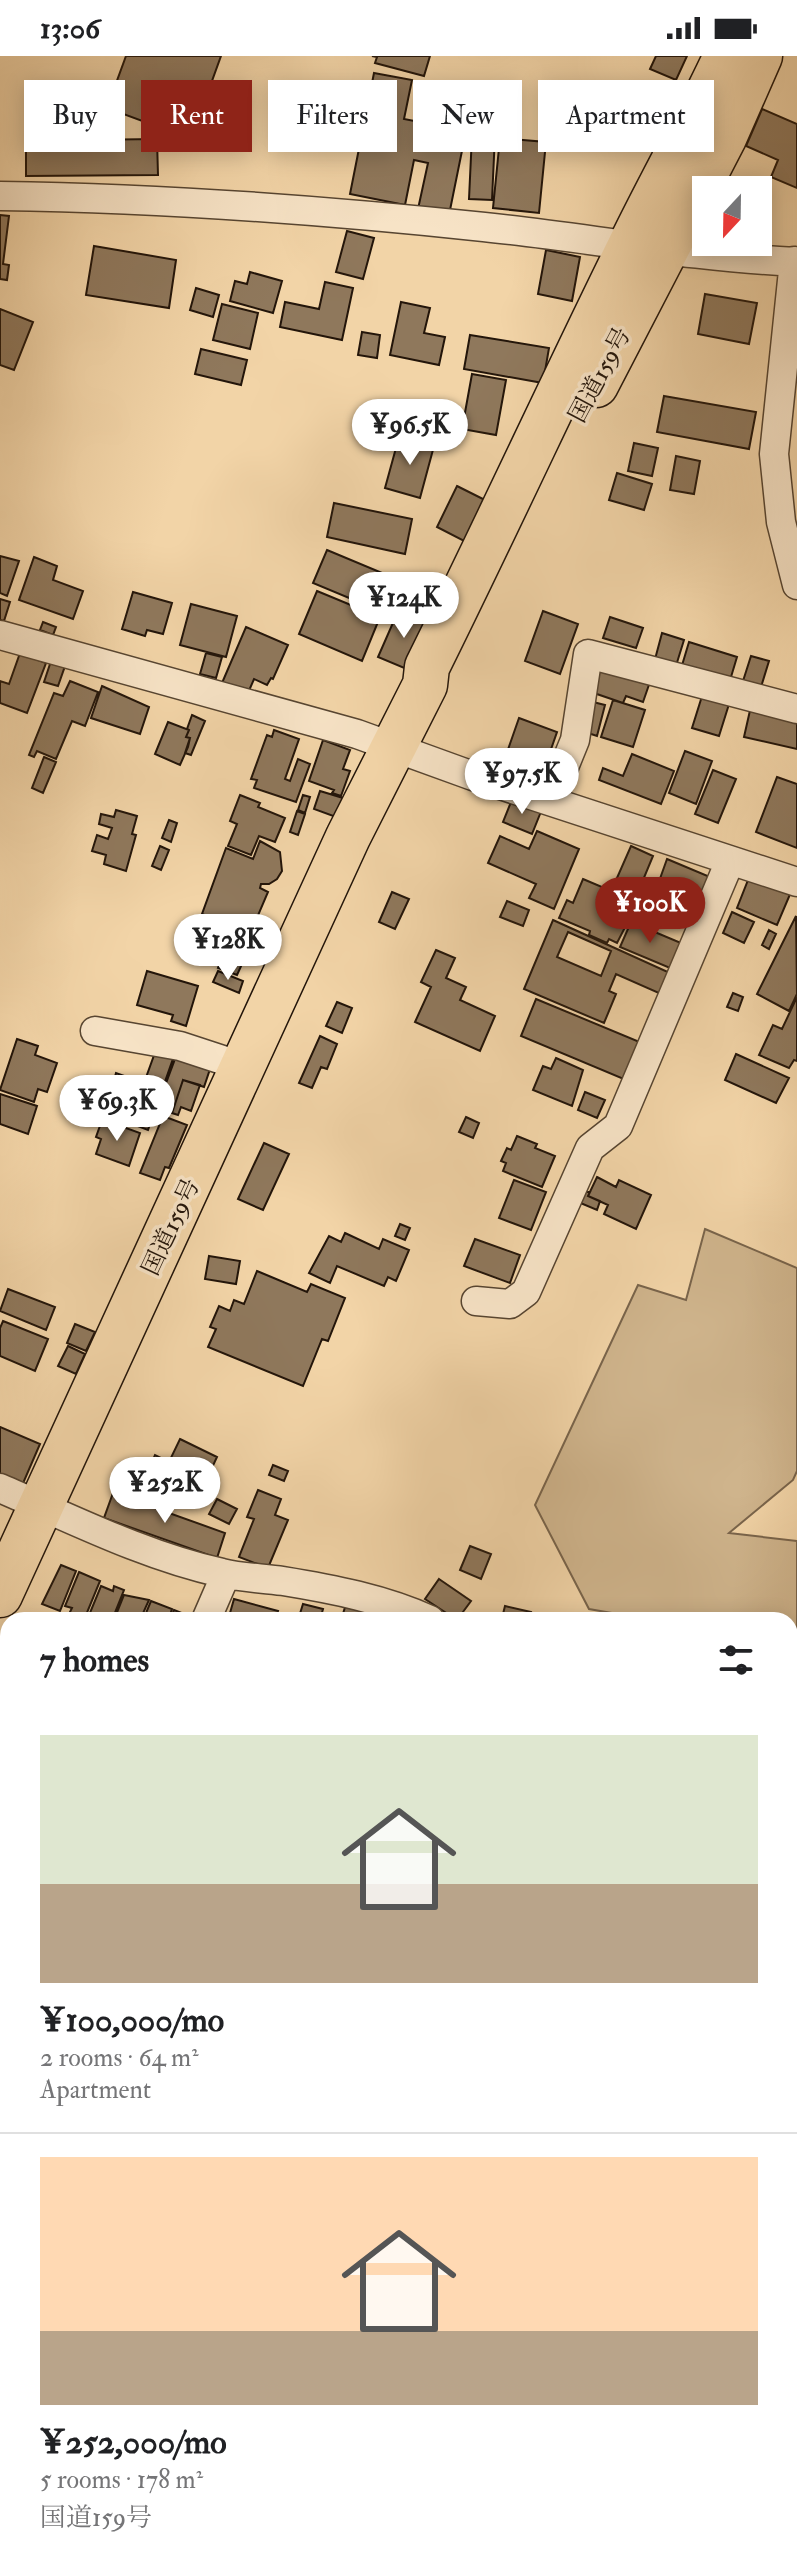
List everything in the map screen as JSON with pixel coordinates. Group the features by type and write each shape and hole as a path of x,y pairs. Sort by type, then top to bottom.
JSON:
{"highway":[{"name":"国道159号","path":"648,247 700,113 726,56"},
{"name":"国道159号","path":"0,1595 348,837 425,685 427,667 514,492 648,247 724,138 760,56"}],"street":[{"path":"0,196 196,203 481,227 729,259 795,262 774,454 781,522 797,585"},
{"path":"0,635 357,734 473,776 797,882"},
{"path":"551,799 575,740 588,654 797,709"},
{"path":"476,1301 510,1304 526,1292 590,1148 618,1126 730,861"},
{"path":"95,1031 180,1046 244,1067"},
{"path":"0,1488 149,1551 226,1574 336,1591 407,1612"},
{"path":"209,1612 226,1574"}],"shaded area":[{"path":"705,1229 797,1268 797,1471 793,1480 729,1533 797,1541 797,1612 606,1612 589,1609 535,1505 638,1285 686,1300"}],"building":[{"path":"126,56 221,56 212,80 141,80 141,121 125,115 125,80 117,80"},
{"path":"372,56 430,56 424,76 375,63 377,57"},
{"path":"656,56 687,56 676,80 650,69"},
{"path":"374,73 412,80 404,119 413,121 413,152 462,152 449,215 418,209 428,163 414,160 405,205 350,194 358,152 397,152 397,80 373,80"},
{"path":"762,109 797,124 797,188 772,177 778,160 746,146"},
{"path":"125,139 141,139 141,152 157,152 158,175 26,176 26,152 125,152"},
{"path":"522,140 538,141 538,152 545,152 539,213 493,208 499,152 522,152"},
{"path":"471,152 494,152 492,200 469,199"},
{"path":"0,215 9,216 3,264 9,265 7,280 0,279"},
{"path":"347,231 374,238 363,279 336,272"},
{"path":"94,246 176,260 169,308 86,295"},
{"path":"546,250 580,257 572,301 538,294"},
{"path":"250,272 282,281 273,313 230,301 235,281 247,284"},
{"path":"325,282 353,288 342,340 280,327 285,302 319,309"},
{"path":"196,288 219,295 213,317 190,310"},
{"path":"705,294 757,303 749,344 698,334"},
{"path":"401,302 430,308 424,333 445,337 439,365 390,355"},
{"path":"222,304 258,313 250,349 213,340"},
{"path":"0,309 33,322 14,370 0,365"},
{"path":"362,332 380,335 377,358 358,355"},
{"path":"470,335 549,348 543,383 464,369"},
{"path":"201,349 247,360 241,385 195,374"},
{"path":"472,374 506,380 496,435 462,429"},
{"path":"664,396 756,412 749,449 657,432"},
{"path":"399,437 434,446 420,498 385,488"},
{"path":"634,443 658,448 652,476 628,471"},
{"path":"676,456 700,461 694,494 670,490"},
{"path":"617,473 652,484 644,510 609,500"},
{"path":"457,486 487,501 466,542 437,527"},
{"path":"334,503 412,519 405,554 327,537"},
{"path":"327,550 387,575 373,608 313,583"},
{"path":"0,556 19,561 7,596 0,593"},
{"path":"34,557 57,566 53,580 83,591 73,619 19,600"},
{"path":"407,574 432,585 420,614 394,603"},
{"path":"317,591 380,617 362,661 299,634"},
{"path":"133,592 172,603 163,634 147,630 145,636 122,629"},
{"path":"0,599 10,602 4,621 0,620"},
{"path":"191,604 237,616 226,657 180,645"},
{"path":"399,609 429,622 409,670 378,657"},
{"path":"543,611 578,624 560,674 525,661"},
{"path":"610,617 643,628 636,648 603,638"},
{"path":"43,622 56,627 53,635 40,630"},
{"path":"246,627 288,645 273,679 267,685 254,679 248,693 222,683"},
{"path":"662,633 684,640 675,669 654,663"},
{"path":"689,642 737,657 728,687 680,672"},
{"path":"20,653 46,663 27,713 0,703 0,681 9,684"},
{"path":"206,653 222,657 216,678 200,674"},
{"path":"751,656 769,661 761,687 743,681"},
{"path":"51,661 65,666 58,686 44,682"},
{"path":"600,662 651,679 643,702 626,696 623,703 591,692"},
{"path":"70,681 98,692 85,726 72,721 56,759 37,751 34,757 29,755 54,693 63,696"},
{"path":"102,686 149,707 140,734 91,718"},
{"path":"703,693 730,701 719,736 692,728"},
{"path":"613,700 645,710 633,747 601,737"},
{"path":"593,702 605,705 597,736 585,732"},
{"path":"751,706 797,717 797,749 744,737"},
{"path":"192,715 205,721 191,755 185,753"},
{"path":"519,718 557,732 542,775 504,761"},
{"path":"168,722 189,730 186,737 190,738 188,747 180,765 155,754"},
{"path":"274,730 299,739 285,779 290,781 298,759 310,764 296,802 254,788 257,780 251,779 267,735 272,737"},
{"path":"323,740 350,750 343,769 350,771 341,796 332,793 334,790 309,781"},
{"path":"685,751 712,761 696,804 669,793"},
{"path":"632,754 674,771 661,804 599,780 603,768 623,776"},
{"path":"44,757 56,762 43,793 32,788"},
{"path":"713,770 736,779 718,823 695,814"},
{"path":"777,777 797,784 797,848 756,832"},
{"path":"320,791 343,798 336,817 314,809"},
{"path":"240,795 260,803 258,807 285,818 275,842 259,836 251,855 228,846 237,824 230,821"},
{"path":"303,795 310,797 305,813 298,810"},
{"path":"513,797 542,809 532,834 503,822"},
{"path":"116,810 137,816 132,834 136,835 126,871 104,864 106,855 92,851 97,835 108,839 112,828 99,824 101,814 114,817"},
{"path":"297,811 305,814 298,835 290,832"},
{"path":"169,820 177,823 171,842 162,838"},
{"path":"537,831 579,849 554,909 529,898 536,884 488,863 500,836 529,849"},
{"path":"260,841 280,852 282,871 269,884 261,884 260,888 268,892 250,934 202,914 226,848 253,859"},
{"path":"160,846 169,850 161,870 152,866"},
{"path":"631,846 653,856 643,880 653,885 646,901 613,887"},
{"path":"667,859 710,877 693,918 680,913 679,917 651,904"},
{"path":"750,875 791,892 777,925 737,908"},
{"path":"583,879 602,887 597,899 605,903 610,890 638,902 617,943 609,939 607,943 589,935 590,931 559,918 567,900 573,903"},
{"path":"392,892 409,899 395,929 379,922"},
{"path":"507,901 529,910 523,926 500,917"},
{"path":"732,912 754,922 744,943 723,933"},
{"path":"796,916 797,994 789,1011 757,994"},
{"path":"553,920 670,973 661,994 616,974 609,991 616,994 604,1023 524,989","holes":["568,932 611,951 601,976 557,957"]},
{"path":"631,922 681,943 670,968 620,947"},
{"path":"769,930 776,934 769,949 762,945"},
{"path":"234,935 242,938 234,959 225,956"},
{"path":"436,950 455,958 446,978 466,987 460,1000 495,1016 480,1051 415,1022 431,987 421,982"},
{"path":"223,956 242,964 237,975 218,968"},
{"path":"147,971 198,986 186,1026 171,1021 173,1015 137,1005"},
{"path":"218,971 243,981 239,993 213,982"},
{"path":"733,993 743,997 738,1011 727,1007"},
{"path":"797,997 797,1061 794,1060 789,1068 759,1055 773,1025 782,1029"},
{"path":"536,999 642,1043 626,1080 521,1036"},
{"path":"337,1002 352,1008 342,1033 326,1026"},
{"path":"320,1036 337,1044 327,1069 321,1067 312,1088 299,1083"},
{"path":"17,1039 38,1046 35,1055 57,1063 47,1092 38,1089 34,1102 0,1090"},
{"path":"157,1047 175,1053 148,1130 122,1120 121,1125 100,1117 106,1099 117,1103 120,1094 111,1091 116,1073 144,1083"},
{"path":"178,1051 212,1063 204,1087 183,1080 174,1107 159,1102"},
{"path":"736,1054 789,1078 776,1103 725,1080"},
{"path":"556,1058 583,1070 572,1106 533,1090 543,1066 551,1069"},
{"path":"183,1080 200,1085 191,1111 181,1107 178,1115 172,1113"},
{"path":"585,1092 605,1100 597,1118 578,1110"},
{"path":"0,1094 37,1106 28,1134 0,1124"},
{"path":"163,1116 187,1125 169,1168 165,1167 160,1180 140,1173"},
{"path":"466,1117 479,1123 473,1138 459,1132"},
{"path":"101,1123 114,1128 115,1124 140,1133 129,1166 96,1154 101,1139 96,1137"},
{"path":"517,1136 555,1156 542,1187 503,1171 506,1163 501,1161 507,1148 511,1150"},
{"path":"264,1143 289,1154 263,1210 238,1199"},
{"path":"597,1177 616,1187 619,1180 651,1195 636,1229 604,1214 608,1205 588,1196"},
{"path":"514,1180 546,1192 531,1230 499,1218"},
{"path":"583,1192 590,1192 588,1196 600,1201 597,1210 578,1202"},
{"path":"400,1224 410,1228 405,1240 395,1236"},
{"path":"345,1233 379,1249 383,1239 409,1250 396,1281 388,1277 384,1286 337,1266 330,1283 309,1273 329,1236 341,1242"},
{"path":"475,1239 520,1255 510,1283 464,1266"},
{"path":"209,1256 240,1261 236,1284 205,1279"},
{"path":"257,1271 307,1292 311,1284 345,1298 328,1341 322,1339 303,1386 208,1347 216,1329 210,1327 219,1306 230,1311 234,1300 244,1304"},
{"path":"8,1289 55,1307 46,1330 0,1311"},
{"path":"3,1321 48,1339 35,1371 0,1356"},
{"path":"75,1324 95,1332 86,1351 67,1343"},
{"path":"68,1346 85,1354 76,1374 58,1366"},
{"path":"0,1427 40,1444 21,1488 0,1479"},
{"path":"180,1439 217,1457 202,1489 206,1490 199,1505 144,1480 155,1455 169,1462"},
{"path":"273,1465 288,1471 284,1481 269,1475"},
{"path":"258,1490 281,1499 275,1515 288,1520 268,1568 239,1557 254,1519 247,1517"},
{"path":"113,1493 225,1533 217,1558 104,1518"},
{"path":"217,1499 237,1509 229,1524 209,1514"},
{"path":"470,1546 491,1554 481,1579 460,1570"},
{"path":"61,1565 76,1571 60,1611 42,1604"},
{"path":"79,1572 100,1581 87,1612 70,1612 72,1608 65,1606"},
{"path":"439,1579 471,1601 463,1612 445,1612 425,1599"},
{"path":"101,1586 113,1591 114,1586 124,1590 115,1612 90,1612"},
{"path":"124,1595 149,1600 144,1612 117,1612"},
{"path":"234,1599 278,1611 278,1612 230,1612"},
{"path":"151,1601 172,1609 171,1612 146,1612"},
{"path":"347,1601 369,1609 368,1612 344,1612"},
{"path":"303,1604 323,1609 322,1612 300,1612"},
{"path":"505,1606 531,1612 504,1612"}]}
